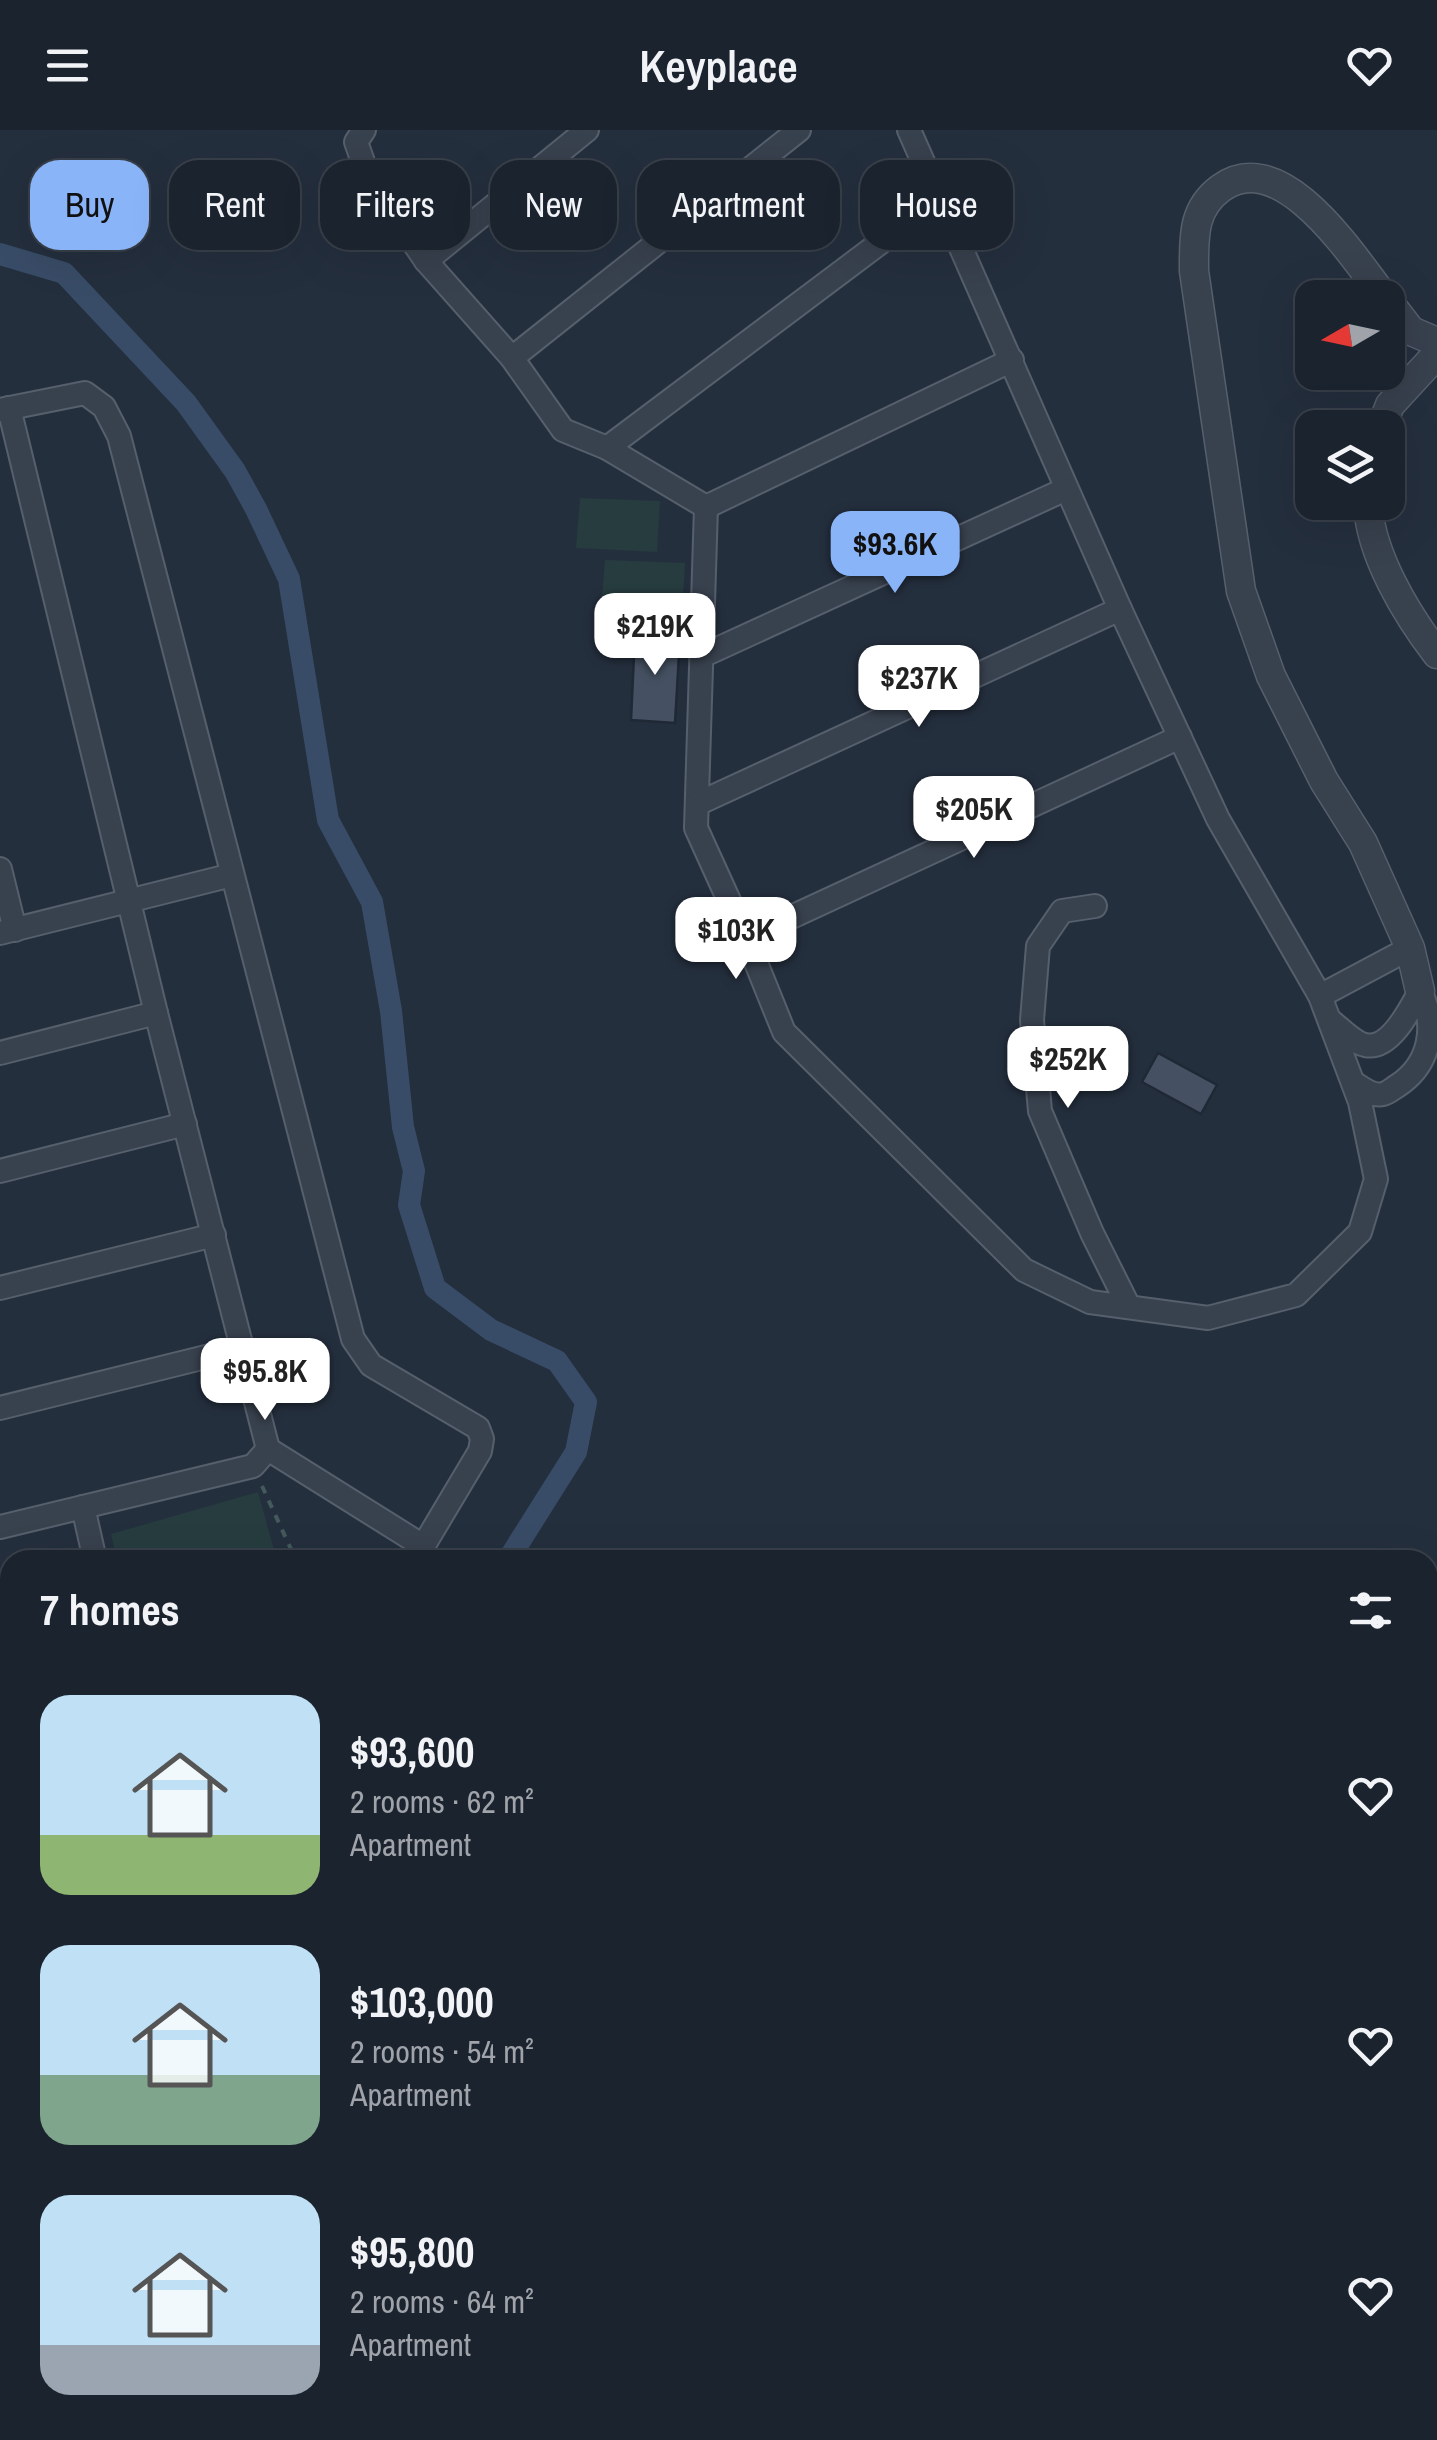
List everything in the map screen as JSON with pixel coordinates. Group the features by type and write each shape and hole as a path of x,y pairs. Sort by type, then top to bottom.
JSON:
{"street":[{"path":"364,130 356,142 368,176 426,261 512,358 563,430 606,448 706,506"},
{"path":"426,261 587,130"},
{"path":"512,358 799,130"},
{"path":"909,130 923,160"},
{"path":"1354,1083 1371,1094 1384,1094 1410,1077 1428,1058 1436,1034 1410,948 1363,843 1324,781 1270,676 1241,591 1194,271 1194,228 1206,200 1226,184 1256,176 1292,190 1336,234 1371,280"},
{"path":"606,448 870,250"},
{"path":"706,506 696,828 784,1032 1024,1270 1090,1302 1208,1318 1296,1295 1360,1232 1376,1179 1354,1083 1320,996 1218,819 1066,489 964,250"},
{"path":"1405,323 1411,331 1437,342"},
{"path":"1388,410 1437,354"},
{"path":"706,506 1012,360"},
{"path":"261,1458 242,1348 5,409 85,393 104,407 119,436 353,1339 371,1365 478,1428 482,1439 480,1451 421,1550"},
{"path":"702,656 1066,489"},
{"path":"1372,520 1383,562 1411,620 1437,654"},
{"path":"697,804 1120,609"},
{"path":"746,938 1180,736"},
{"path":"0,869 7,932 232,875"},
{"path":"1095,906 1062,911 1038,946 1032,1020 1040,1111 1092,1234 1129,1307"},
{"path":"1320,996 1410,948"},
{"path":"1330,1020 1362,1045 1373,1046 1404,1022 1420,991"},
{"path":"0,1052 156,1013"},
{"path":"0,1171 185,1124"},
{"path":"0,1288 214,1235"},
{"path":"0,1408 242,1348"},
{"path":"0,1527 261,1458 414,1550"},
{"path":"83,1506 93,1550"}],"path":[{"path":"261,1458 293,1550"}],"green space":[{"path":"580,498 660,501 657,552 576,548"},
{"path":"605,560 685,563 682,613 601,609"},
{"path":"258,1492 274,1550 115,1550 111,1534"}],"building":[{"path":"635,634 680,637 675,723 631,720"},
{"path":"1158,1053 1217,1085 1201,1114 1142,1082"}],"waterway":[{"path":"0,254 64,273 186,403 235,471 289,579 328,820 372,902 391,1011 403,1127 414,1171 409,1205 435,1288 491,1330 557,1361 586,1402 576,1452 514,1550"}]}
